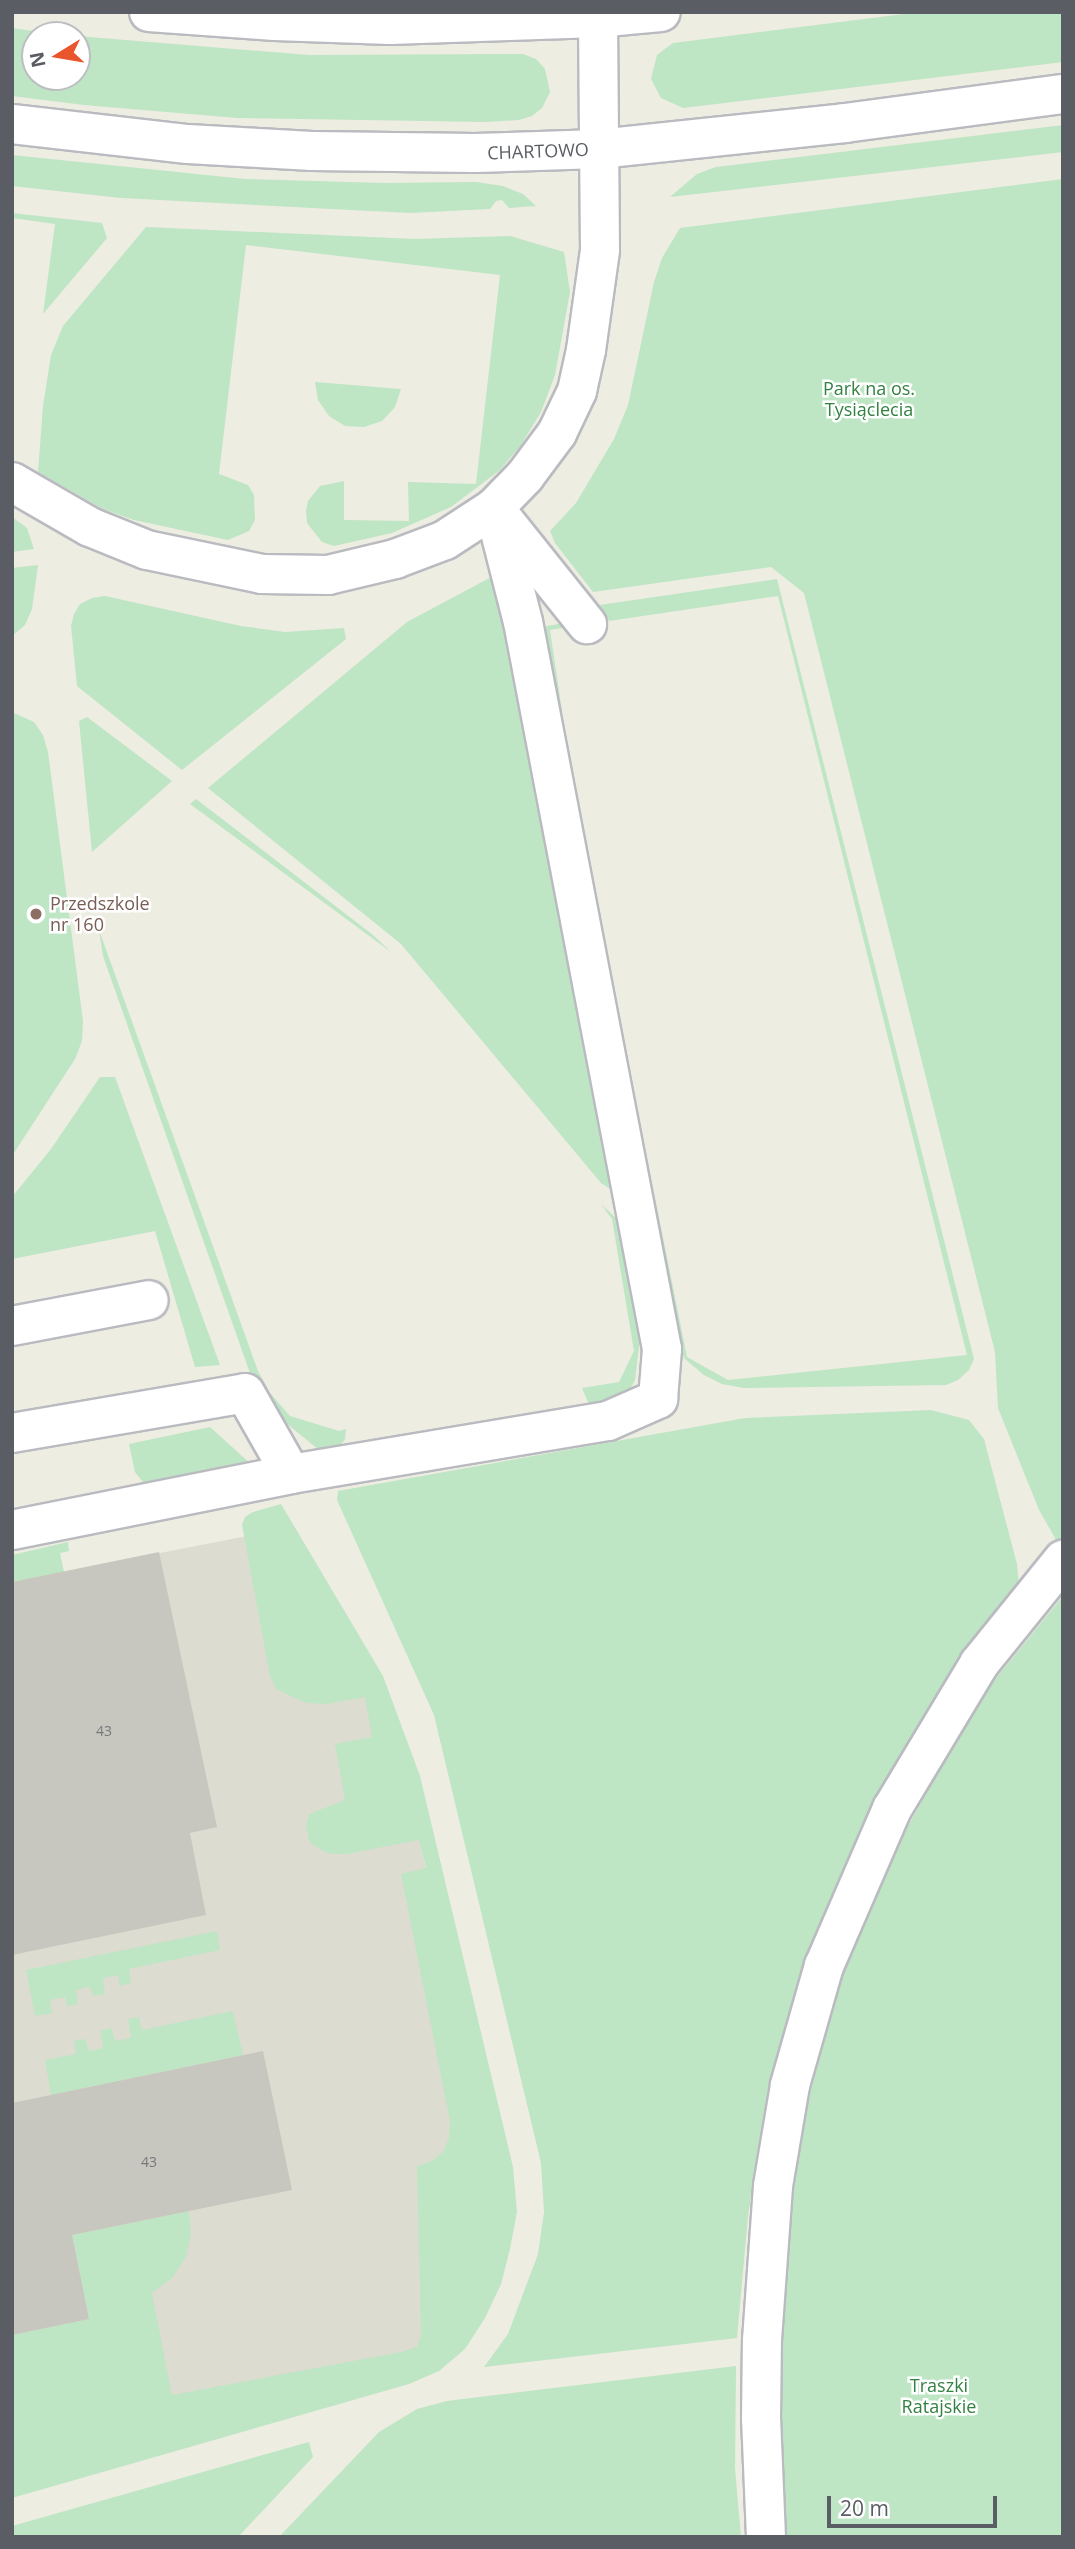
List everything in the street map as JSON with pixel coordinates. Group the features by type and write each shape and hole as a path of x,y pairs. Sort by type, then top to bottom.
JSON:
{"street":[{"path":"149,12 275,21 390,24 661,12"},
{"path":"12,482 90,527 147,550 262,574 328,575 395,559 445,540 494,508 525,476 557,433 577,391 586,350 600,250 598,15"},
{"name":"CHARTOWO","path":"12,124 188,144 312,151 475,153 599,149 845,123 1063,94"},
{"path":"494,508 587,624"},
{"path":"12,1530 291,1474 608,1421 658,1399 662,1349 523,622 494,508"},
{"path":"12,1326 149,1300"},
{"path":"12,1433 245,1393 291,1474"},
{"path":"766,2537 761,2419 762,2340 773,2186 790,2085 824,1966 892,1809 979,1664 1063,1560"}],"shaded area":[{"path":"288,1528 406,1781 485,2130 447,2344 12,2478 12,1582"}],"green space":[{"path":"920,12 1063,12 1063,62 683,108 661,98 651,79 657,55 673,43"},
{"path":"12,28 21,29 21,91 91,91 91,37 309,55 523,54 536,59 545,69 550,92 542,108 532,116 519,120 486,122 237,118 12,96"},
{"path":"1063,125 1063,152 670,197 697,174 716,167"},
{"path":"12,155 245,179 384,183 476,182 503,186 523,194 536,206 509,208 502,200 496,201 490,209 410,213 121,198 12,186"},
{"name":"Park na os. Tysiąclecia","path":"1063,179 1063,1593 1055,1538 1039,1510 998,1408 995,1352 804,593 771,567 593,592 555,543 550,531 576,503 614,439 628,405 654,282 662,258 680,228"},
{"path":"12,213 102,223 107,238 43,314 55,224 12,218"},
{"path":"146,227 414,239 510,236 564,252 570,292 555,375 541,412 521,445 500,470 451,507 392,533 334,546 322,542 307,523 306,511 308,501 320,486 344,481 344,520 409,521 408,482 476,484 500,275 246,245 219,474 248,485 254,495 255,520 249,531 228,540 134,520 103,509 38,472 43,406 51,355 63,326"},
{"path":"315,382 401,389 395,407 382,421 364,427 345,426 329,416 318,400"},
{"path":"12,517 27,528 34,549 12,552"},
{"path":"38,565 32,609 25,625 12,636 12,568"},
{"path":"497,574 615,1192 601,1183 401,944 208,788 407,622"},
{"path":"777,579 974,1359 969,1370 958,1380 946,1385 744,1388 722,1384 704,1375 685,1359 676,1340 543,632 547,626 571,622 574,626 550,630 575,799 687,1357 728,1380 967,1355 778,596 609,621 600,605"},
{"path":"105,596 241,626 285,632 344,628 346,639 182,770 77,686 71,626 74,614 80,604"},
{"name":"Przedszkole nr 160","path":"12,712 34,722 43,735 48,752 83,1021 82,1041 75,1059 12,1156"},
{"path":"87,717 172,781 92,852 79,721"},
{"path":"196,799 373,935 391,952 190,804"},
{"path":"99,930 258,1371 270,1393 290,1416 339,1431 346,1429 345,1439 340,1446 319,1450 269,1409 257,1393 103,956"},
{"path":"100,1077 115,1077 220,1365 195,1367 155,1231 12,1259 12,1197 51,1149"},
{"path":"601,1204 621,1223 640,1338 635,1380 627,1395 602,1409 589,1404 582,1388 619,1382 634,1351 612,1219"},
{"path":"931,1410 969,1420 984,1439 1017,1564 1019,1586 967,1653 875,1798 805,1961 769,2083 748,2216 737,2338 484,2367 508,2334 538,2254 544,2212 541,2163 434,1715 337,1500 338,1491 745,1418"},
{"path":"210,1427 252,1465 153,1486 143,1482 135,1472 129,1444"},
{"path":"281,1504 383,1676 420,1776 513,2167 517,2212 501,2284 485,2318 465,2349 439,2371 409,2384 12,2498 12,2335 89,2319 72,2235 189,2211 191,2234 186,2257 172,2278 152,2293 172,2395 401,2352 417,2347 421,2334 417,2166 432,2161 443,2152 449,2138 450,2121 401,1874 426,1868 419,1840 347,1854 331,1854 309,1841 306,1826 309,1814 345,1800 335,1744 372,1737 365,1697 327,1704 306,1703 276,1689 270,1676 242,1525 245,1517 253,1512"},
{"path":"68,1542 69,1551 60,1553 64,1572 12,1582 12,1555"},
{"name":"Traszki Ratajskie","path":"1063,1596 1063,2537 785,2537 778,2404 783,2278 809,2097 842,1976 907,1828 980,1698"},
{"path":"217,1931 220,1950 129,1969 131,1983 120,1986 118,1975 103,1978 105,1994 93,1996 90,1987 76,1990 78,2004 67,2006 65,1997 50,2000 52,2013 35,2016 26,1970"},
{"path":"233,2011 243,2055 51,2095 45,2060 76,2054 74,2041 85,2039 89,2051 103,2048 100,2031 112,2028 115,2041 131,2038 128,2019 139,2017 142,2030"},
{"path":"736,2366 735,2468 741,2537 279,2537 379,2432 417,2409 447,2401"},
{"path":"309,2442 313,2457 238,2537 12,2537 12,2526"}],"building":[{"path":"159,1552 217,1827 190,1833 206,1915 12,1955 12,1582"},
{"path":"263,2051 292,2190 72,2235 89,2319 12,2335 12,2103"}],"place":[{"name":"Przedszkole nr 160","path":"36,914"}]}
